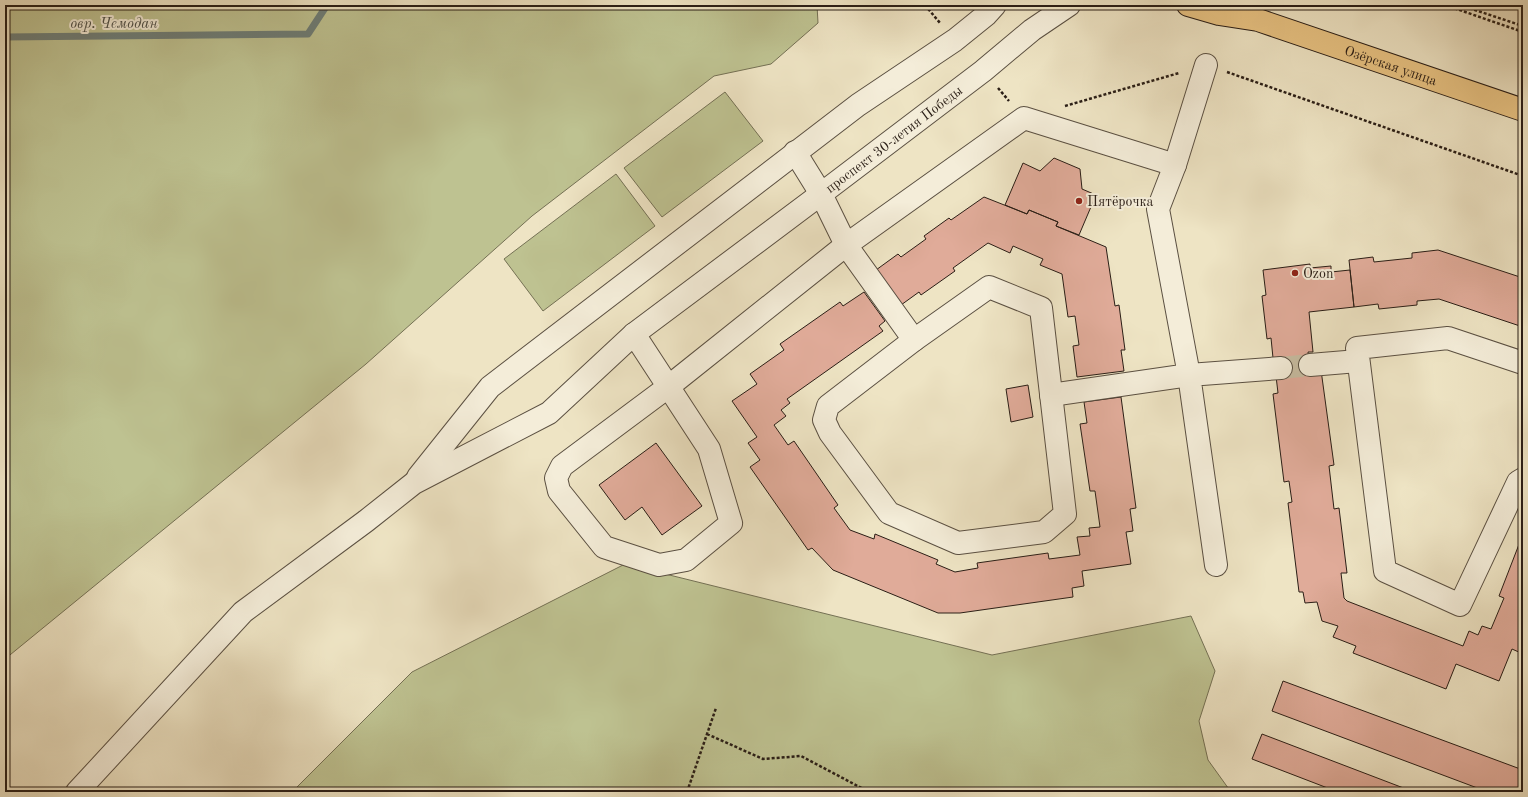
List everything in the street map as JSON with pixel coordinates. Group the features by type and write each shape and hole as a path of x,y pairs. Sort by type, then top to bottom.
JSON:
{"main road":[{"name":"Озёрская улица","path":"1188,5 1220,14 1258,20"},
{"name":"Озёрская улица","path":"1230,5 1258,20 1523,110"}],"street":[{"path":"414,483 490,387 795,152 858,105 955,40 986,15 995,5"},
{"name":"проспект 30-летия Победы","path":"795,152 821,194 983,71 1032,30 1069,5"},
{"path":"1206,65 1174,165 1158,209 1188,375 1216,565"},
{"path":"634,334 668,387 709,449 731,523 686,560 659,565 604,547 559,491 556,478 562,466 668,387 846,245 1024,118 1174,165"},
{"path":"77,792 243,612 366,521 414,483 549,414 634,334 821,194 846,245 914,340"},
{"path":"989,287 1041,308 1065,514 1044,532 958,543 889,513 830,433 824,420 828,406 914,340 989,287"},
{"path":"1523,363 1448,338 1357,348 1386,571 1460,605 1518,482 1523,479"},
{"path":"1310,365 1358,361"},
{"path":"1051,395 1188,375 1281,368"}],"path":[{"path":"1445,5 1523,32"},
{"path":"1460,5 1523,26"},
{"path":"688,792 716,708"},
{"path":"707,734 763,759 801,756 869,792"}],"green space":[{"path":"5,5 817,5 818,23 771,64 714,76 532,216 366,364 5,659"},
{"path":"725,92 763,141 662,217 624,168"},
{"path":"616,174 655,226 543,311 504,259"},
{"path":"625,564 992,655 1191,616 1215,671 1199,721 1208,760 1231,792 292,792 412,672"}],"building":[{"path":"1054,158 1080,169 1082,189 1096,195 1079,235 1056,226 1058,222 1029,210 1027,214 1005,205 1023,163 1040,171"},
{"path":"984,197 1027,214 1029,210 1058,222 1056,226 1106,247 1115,306 1119,305 1125,350 1121,350 1124,371 1077,377 1073,346 1079,345 1075,316 1068,317 1062,274 1040,265 1043,259 1013,246 1010,253 988,243 953,268 955,271 921,295 919,292 901,305 876,270 898,254 901,257 926,239 924,236 949,218 951,220"},
{"path":"1438,250 1523,278 1523,327 1439,299 1417,301 1417,305 1379,309 1378,304 1354,307 1349,260 1373,257 1374,262 1412,258 1412,253"},
{"path":"1310,264 1310,268 1331,266 1331,272 1350,270 1354,307 1309,312 1313,352 1308,352 1310,372 1282,375 1280,357 1273,358 1271,338 1267,339 1262,296 1266,295 1263,270"},
{"path":"864,292 885,321 879,326 883,331 787,399 790,403 781,410 786,416 774,425 788,445 794,441 838,505 834,508 850,530 874,539 875,534 938,560 936,564 955,572 978,568 977,563 1048,553 1049,559 1080,555 1077,537 1090,536 1089,528 1100,527 1095,491 1090,491 1080,424 1087,423 1084,402 1121,397 1136,508 1130,509 1133,531 1126,532 1131,564 1082,571 1084,586 1072,588 1073,597 960,613 938,613 833,570 812,548 808,550 750,467 760,460 748,443 757,437 732,401 757,384 750,374 784,350 780,344 840,302 843,306"},
{"path":"1321,370 1334,465 1329,466 1334,509 1339,508 1347,573 1341,573 1344,598 1347,601 1463,646 1469,631 1478,635 1482,626 1491,629 1504,598 1499,596 1523,534 1523,648 1521,653 1512,649 1499,681 1456,664 1446,689 1353,653 1356,646 1333,637 1338,626 1322,621 1317,602 1305,603 1303,592 1299,592 1288,503 1292,502 1289,481 1284,482 1273,394 1278,393 1276,376"},
{"path":"1028,385 1033,417 1011,422 1006,389"},
{"path":"656,443 702,506 662,535 642,507 625,520 599,485"},
{"path":"1283,681 1523,770 1523,792 1488,792 1272,711"},
{"path":"1262,734 1414,792 1338,792 1252,759"}],"waterway":[{"name":"овр. Чемодан","path":"5,37 308,34 327,5"}],"tunnel":[{"path":"1281,368 1310,365"}],"place":[{"name":"Пятёрочка","path":"1079,201"},
{"name":"Ozon","path":"1295,273"}]}
